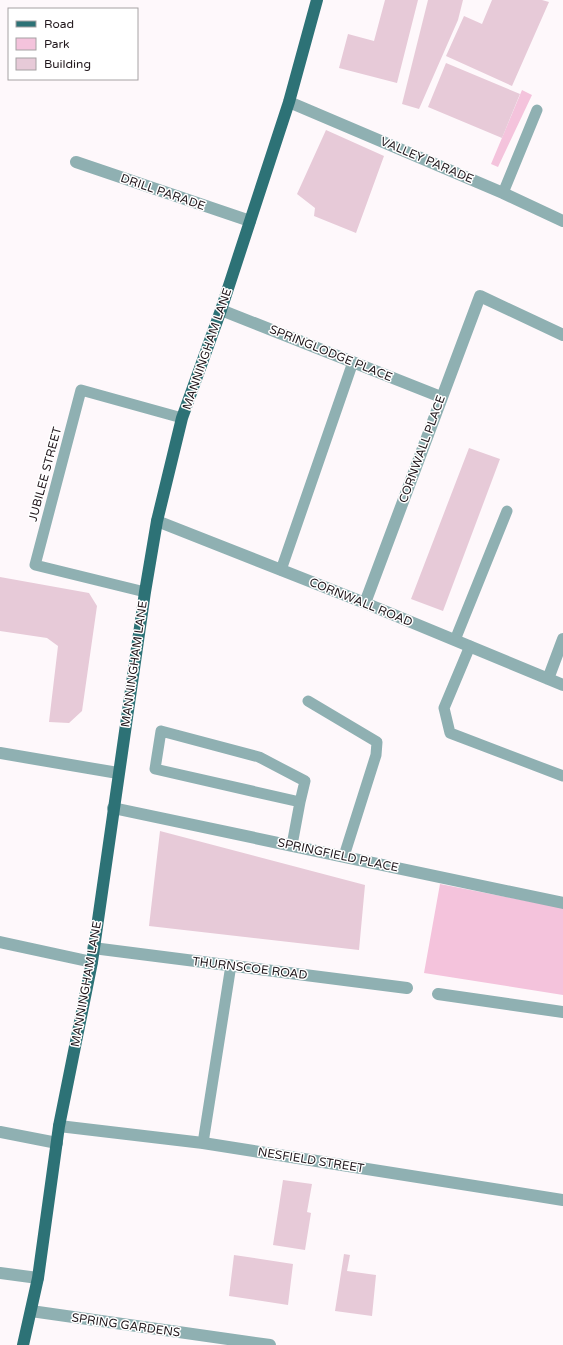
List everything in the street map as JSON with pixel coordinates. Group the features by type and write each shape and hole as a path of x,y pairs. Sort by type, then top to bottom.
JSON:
{"main road":[{"name":"MANNINGHAM LANE","path":"23,1345 38,1278 59,1126 92,962 144,592 158,521 182,418 221,310 289,102 317,0"}],"street":[{"name":"VALLEY PARADE","path":"289,102 503,193 563,221"},
{"name":"DRILL PARADE","path":"76,162 250,221"},
{"name":"CORNWALL PLACE","path":"365,603 480,296 563,335"},
{"name":"SPRINGLODGE PLACE","path":"221,310 441,397"},
{"name":"CORNWALL ROAD","path":"158,521 365,603 563,685"},
{"path":"548,679 563,639"},
{"path":"0,753 118,773"},
{"name":"SPRINGFIELD PLACE","path":"113,808 563,903"},
{"path":"0,942 92,962"},
{"name":"THURNSCOE ROAD","path":"93,948 407,988"},
{"path":"438,994 563,1012"},
{"name":"NESFIELD STREET","path":"59,1126 203,1143 563,1200"},
{"path":"0,1132 56,1143"},
{"path":"0,1272 38,1278"},
{"name":"SPRING GARDENS","path":"31,1311 270,1345"}],"lane":[{"path":"503,193 537,110"},
{"path":"281,570 353,362"},
{"name":"JUBILEE STREET","path":"144,592 34,565 81,390 182,418"},
{"path":"455,640 507,511"},
{"path":"470,646 444,708 450,732 563,776"},
{"path":"308,701 377,742 376,755 344,856"},
{"path":"292,845 304,781 259,757 161,731 155,769 300,802"},
{"path":"203,1143 231,965"}],"green space":[{"path":"522,90 532,95 498,167 491,164"},
{"path":"440,884 563,908 563,995 424,973"}],"building":[{"path":"385,0 418,0 397,83 339,68 348,34 374,41"},
{"path":"428,0 463,0 458,20 419,109 402,104"},
{"path":"492,0 542,0 549,2 512,86 446,56 464,16 482,24"},
{"path":"446,63 520,94 502,138 428,107"},
{"path":"326,130 384,156 356,233 314,216 315,208 297,194"},
{"path":"469,448 500,459 443,611 411,599"},
{"path":"0,577 89,593 97,606 82,711 69,723 49,722 58,646 47,638 0,631"},
{"path":"160,831 365,885 359,950 149,926"},
{"path":"283,1180 312,1184 307,1212 311,1213 305,1250 273,1245"},
{"path":"344,1254 350,1255 347,1271 376,1275 372,1316 335,1311"},
{"path":"234,1255 293,1264 288,1305 229,1296"}]}
